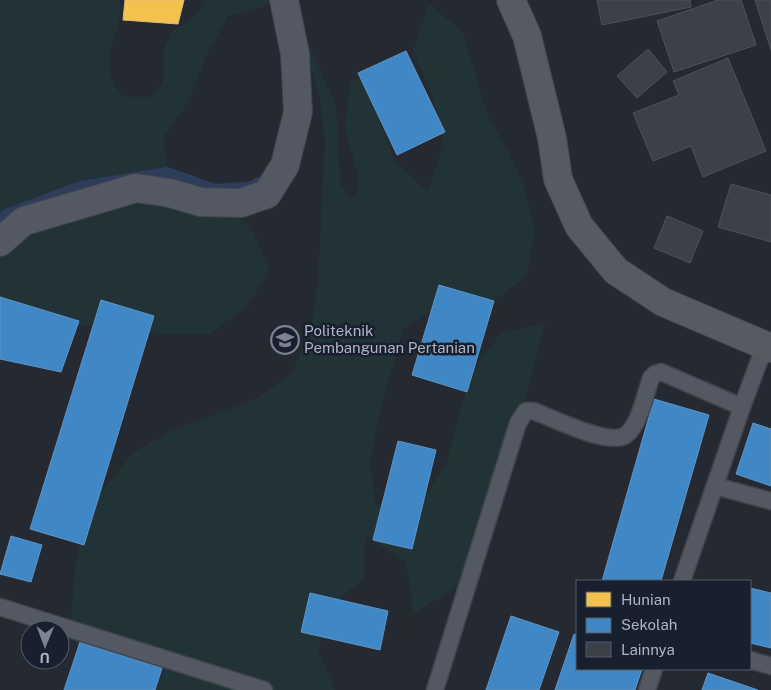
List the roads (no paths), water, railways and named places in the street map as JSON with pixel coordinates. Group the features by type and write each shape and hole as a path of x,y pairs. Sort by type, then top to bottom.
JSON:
{"main road":[{"path":"511,0 527,36 552,138 558,179 578,226 616,271 662,302 768,346"}],"street":[{"path":"0,242 24,221 136,188 170,193 201,202 242,203 267,194 285,165 298,112 295,54 284,0"}],"lane":[{"path":"682,580 742,406 768,346"},
{"path":"435,690 518,423 526,411 534,411 601,437 614,440 626,435 635,423 651,378 661,372 742,406"},
{"path":"715,486 771,501"},
{"path":"0,607 264,690"},
{"path":"751,660 771,666"},
{"path":"647,690 654,670"}],"waterway":[{"path":"0,219 6,214 81,186 167,172 215,189 254,186 258,182"}],"place":[{"name":"Politeknik Pembangunan Pertanian","path":"285,340"}]}
